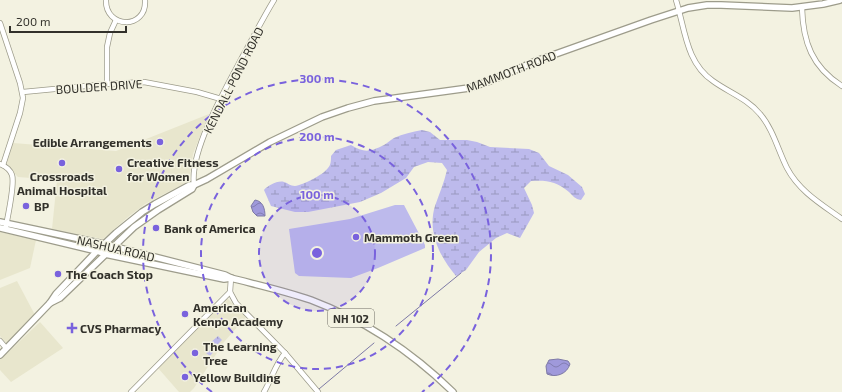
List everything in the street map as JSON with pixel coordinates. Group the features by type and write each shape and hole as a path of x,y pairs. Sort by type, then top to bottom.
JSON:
{"main road":[{"name":"MAMMOTH ROAD","path":"0,355 97,251 131,221 149,208 190,185 194,185 216,175 270,142 322,117 374,101 469,88 490,81 536,61 688,8 707,5 776,9 802,8 840,0"},
{"name":"MAMMOTH ROAD","path":"50,303 60,298 134,227 192,189 194,185"},
{"name":"NASHUA ROAD","path":"3,222 104,244 225,275 297,296 342,313 374,330 430,370 453,392"},
{"name":"NASHUA ROAD","path":"2,229 105,254 224,279 231,278"}],"street":[{"path":"106,0 108,11 111,16 116,20 126,22 138,18 144,10 145,0"},
{"name":"KENDALL POND ROAD","path":"194,185 196,159 210,122 274,0"},
{"path":"676,0 680,10 687,42 697,66 712,80 749,103 761,114 769,127 787,168 797,184 815,200 842,219"},
{"path":"802,8 804,30 810,51 830,78 842,86"},
{"path":"107,84 107,46 110,33 116,20"},
{"path":"0,23 22,92 20,113 2,165 10,171 12,179 2,229"},
{"name":"BOULDER DRIVE","path":"22,92 135,81 151,82 221,99"},
{"path":"231,278 230,292 236,303 285,353 318,392"},
{"path":"131,392 230,292"},
{"path":"0,341 6,348"},
{"path":"264,392 279,361 285,353"}],"shaded area":[{"path":"209,114 193,154 189,181 145,204 103,239 52,229 57,180 18,177 7,163 13,143 116,151"},
{"path":"0,232 36,240 30,268 0,280"},
{"path":"17,281 35,315 7,344 0,336 0,288"},
{"name":"The Learning Tree","path":"226,299 228,299 246,317 224,342 194,388 190,392 179,392 158,368"},
{"path":"40,322 63,348 11,382 0,370 0,360"}],"green space":[{"path":"422,130 430,132 440,140 467,140 490,147 529,149 539,153 549,166 568,175 582,187 585,194 581,200 579,200 555,183 546,181 531,181 524,188 534,213 520,238 507,233 496,238 479,252 466,270 456,276 440,252 434,235 433,216 435,206 447,170 442,163 428,162 414,167 406,178 381,193 360,202 308,212 295,212 271,206 264,190 265,188 279,182 284,182 295,186 313,179 322,174 329,167 331,156 336,150 351,145 367,151 384,145 397,137"},
{"name":"Mammoth Green","path":"395,205 404,205 425,245 425,248 351,278 299,276 295,273 289,229 350,219"},
{"path":"218,336 222,340 214,348 215,350 210,356 206,353 212,348 209,344"}],"water":[{"path":"255,200 260,202 263,206 265,216 257,216 253,212 251,206"},
{"path":"558,359 568,361 570,364 569,367 564,373 561,374 554,376 547,374 546,366 549,360"}],"waterway":[{"path":"396,326 461,273"},
{"path":"319,389 374,343"}],"place":[{"name":"Edible Arrangements","path":"160,142"},
{"name":"Crossroads Animal Hospital","path":"62,163"},
{"name":"Creative Fitness for Women","path":"119,169"},
{"name":"BP","path":"26,206"},
{"name":"Bank of America","path":"156,228"},
{"name":"Mammoth Green","path":"356,237"},
{"name":"The Coach Stop","path":"58,274"},
{"name":"American Kenpo Academy","path":"185,314"},
{"name":"CVS Pharmacy","path":"72,328"},
{"name":"The Learning Tree","path":"195,353"},
{"name":"Yellow Building","path":"185,377"}]}
